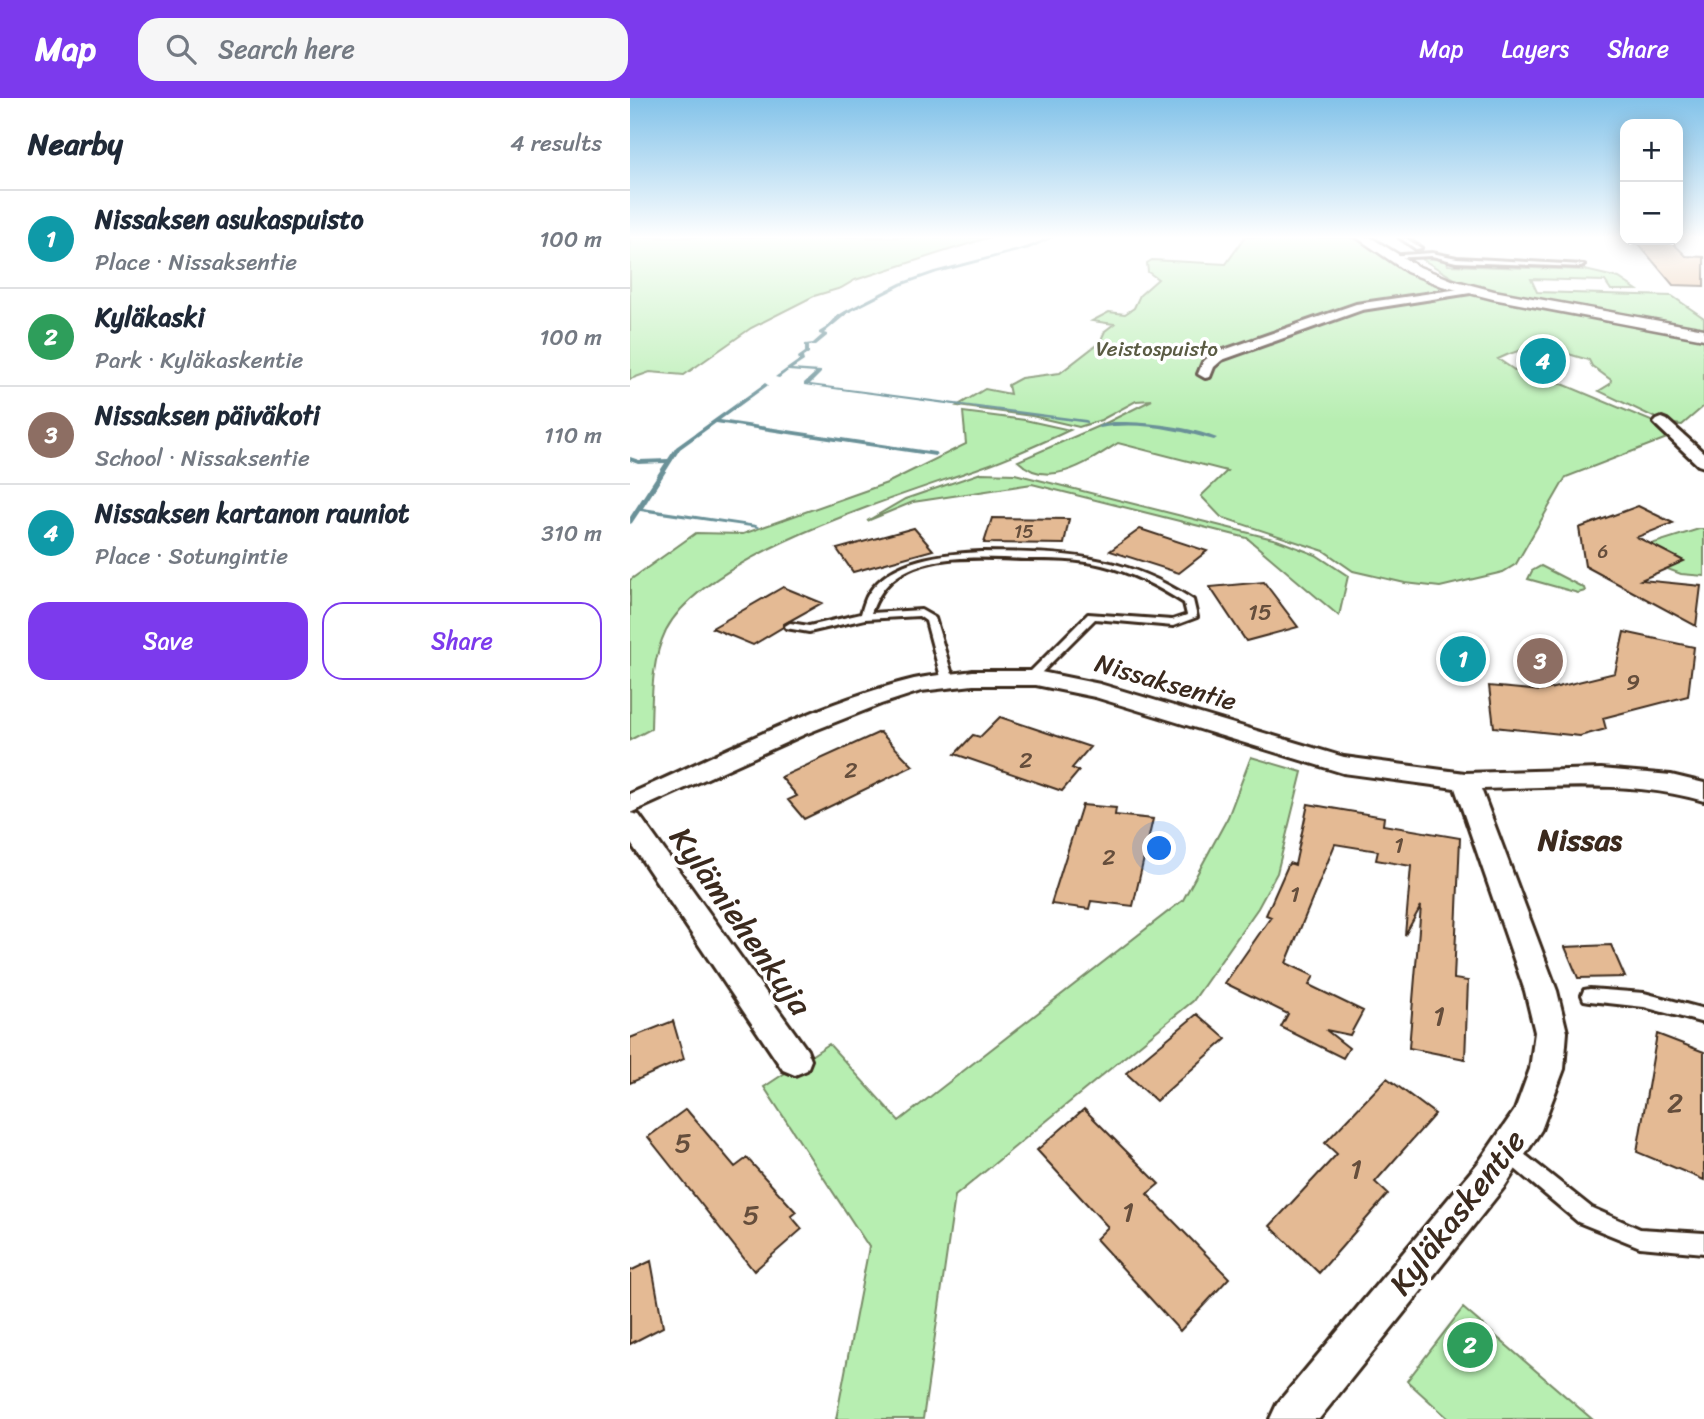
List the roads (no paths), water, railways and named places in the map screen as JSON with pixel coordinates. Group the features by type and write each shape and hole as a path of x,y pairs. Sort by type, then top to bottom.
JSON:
{"street":[{"path":"1205,374 1208,365 1217,357 1238,348 1360,307 1416,299"},
{"path":"1518,299 1704,334"},
{"path":"1661,423 1703,461"},
{"name":"Nissaksentie","path":"630,804 797,729 873,699 918,685 973,678 1030,678 1100,691 1343,765 1465,781 1601,777 1671,783 1704,792"},
{"name":"Kyläkaskentie","path":"1292,1419 1507,1151 1530,1119 1547,1069 1551,1032 1541,991 1465,781"},
{"name":"Kylämiehenkuja","path":"630,821 795,1060"}],"lane":[{"path":"864,616 868,598 886,580 938,558 966,553 1093,560 1163,584 1189,602 1192,617 1173,623 1092,616 1030,678"},
{"path":"790,626 809,629 864,616 921,613 931,620 948,681"},
{"path":"1590,995 1644,1000 1704,1016"},
{"path":"1507,1151 1585,1215 1640,1238 1704,1243"}],"waterway":[{"path":"777,377 802,360 800,357 807,353 807,345 814,344 825,335 821,333 839,317 872,299"},
{"path":"788,370 819,372 806,384 809,385 1086,422"},
{"path":"715,421 765,385"},
{"path":"670,461 678,448 715,421"},
{"path":"715,421 935,454"},
{"path":"1100,426 1141,424 1214,438"},
{"path":"630,459 638,462 670,461"},
{"path":"630,522 670,461"},
{"path":"640,509 756,527"}],"place":[{"name":"Nissaksen kartanon rauniot","path":"1543,361"},
{"name":"Nissaksen asukaspuisto","path":"1463,659"},
{"name":"Nissaksen päiväkoti","path":"1540,661"},
{"name":"Kyläkaski","path":"1470,1345"}],"district":[{"name":"Nissas","path":"1580,840"}],"park label":[{"name":"Veistospuisto","path":"1157,349"}]}
